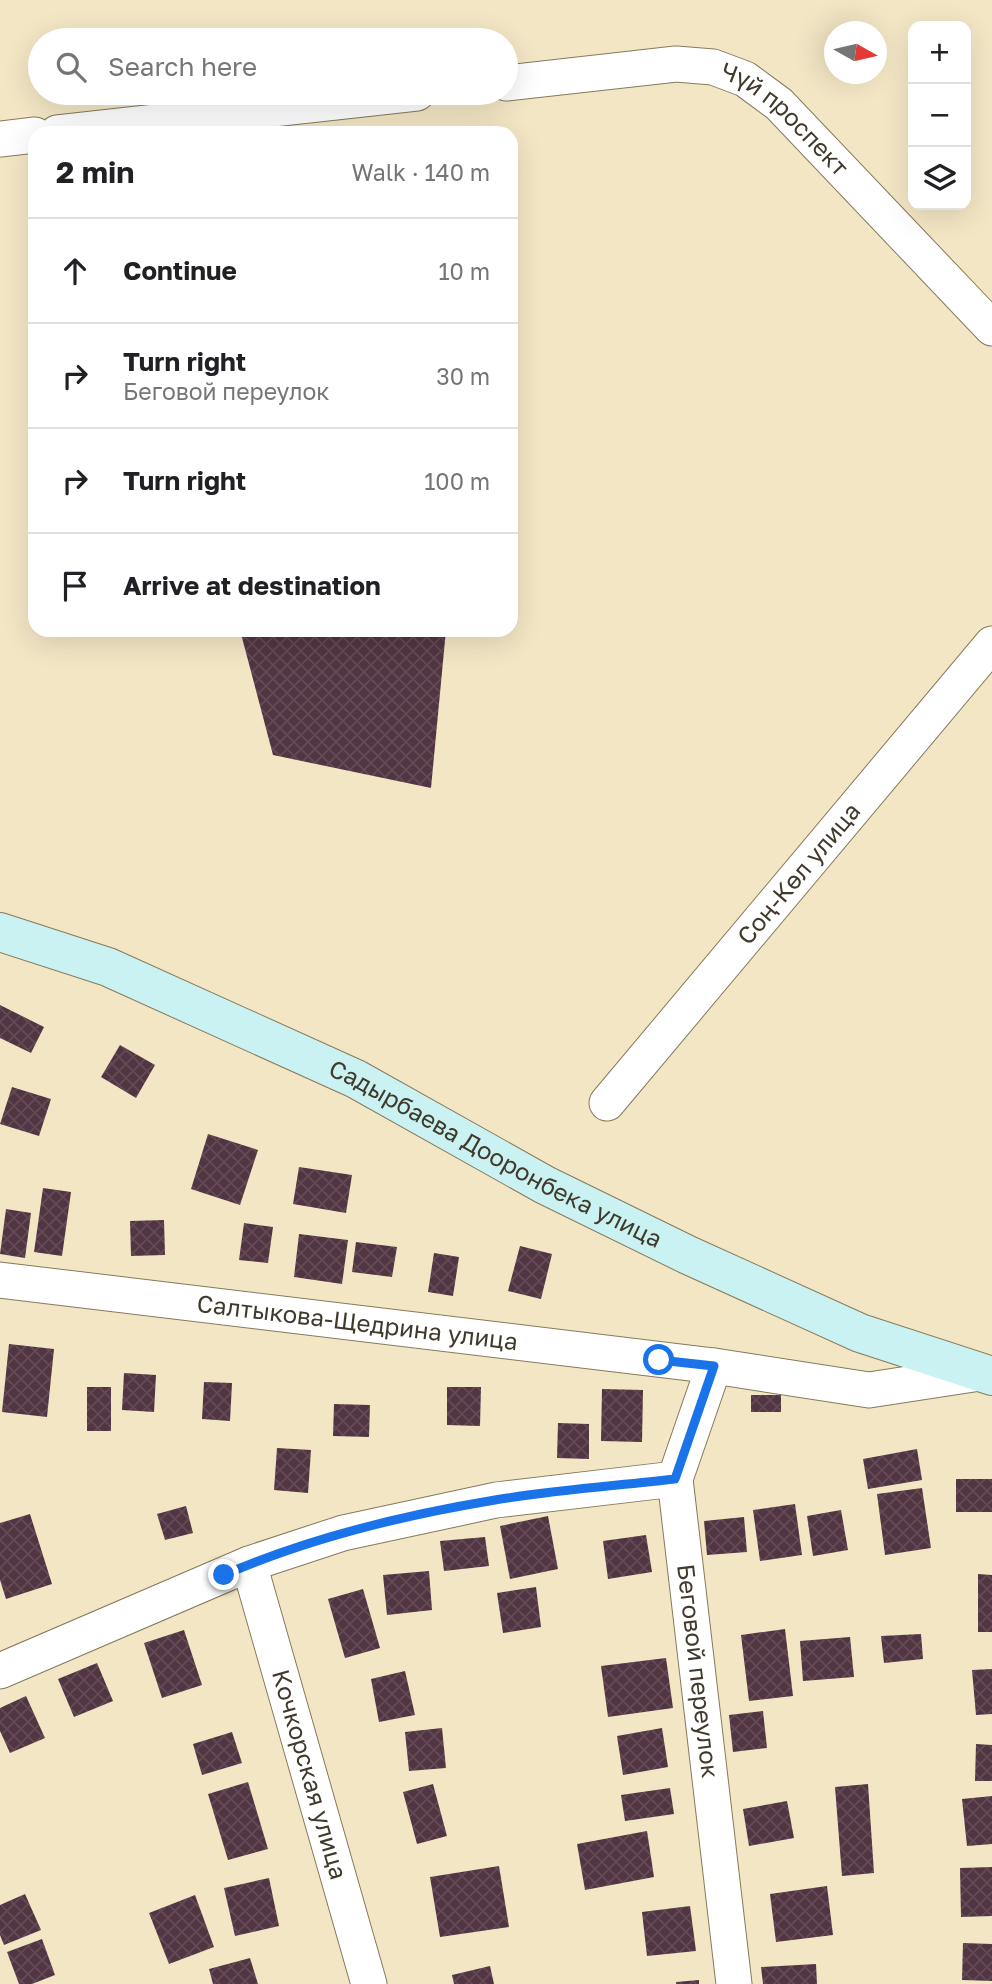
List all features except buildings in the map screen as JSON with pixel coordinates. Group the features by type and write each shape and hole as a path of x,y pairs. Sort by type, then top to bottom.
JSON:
{"main road":[{"name":"Садырбаева Дооронбека улица","path":"0,932 108,967 356,1079 545,1185 688,1255 860,1333 986,1374"}],"street":[{"name":"Чүй проспект","path":"518,82 677,64 713,67 745,79 779,104 992,328"},
{"path":"120,126 309,105"},
{"path":"0,139 28,136"},
{"name":"Соң-Көл улица","path":"607,1103 992,644"},
{"name":"Салтыкова-Щедрина улица","path":"0,1279 714,1366 869,1390 986,1374"},
{"name":"Беговой переулок","path":"714,1366 675,1479 734,1984"},
{"path":"0,1671 249,1564 343,1533 496,1500 675,1479"},
{"name":"Кочкорская улица","path":"249,1564 369,1984"}],"route":[{"path":"224,1575 343,1533 496,1500 675,1479 714,1366 659,1360"}]}
